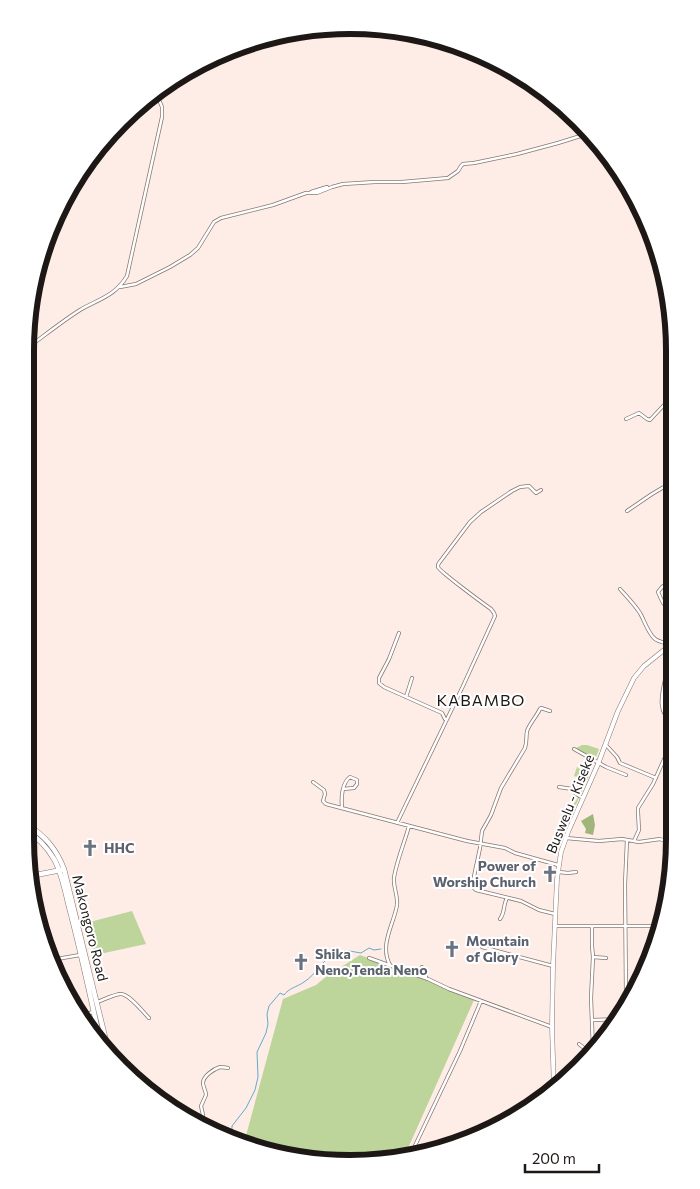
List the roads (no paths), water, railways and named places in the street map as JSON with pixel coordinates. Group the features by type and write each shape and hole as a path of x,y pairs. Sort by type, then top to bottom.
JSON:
{"main road":[{"name":"Buswelu - Kiseke","path":"554,1081 553,966 558,865 566,838 623,700 635,676 644,666 666,650"},
{"name":"Makongoro Road","path":"34,829 55,850 62,870 106,1041"},
{"name":"Makongoro Road","path":"34,836 46,848 62,870 96,1027"},
{"path":"36,875 62,870"}],"street":[{"path":"34,343 81,310 106,297 120,287 127,276 162,117 162,107 158,98"},
{"path":"120,287 136,284 190,255 198,248 214,222 220,218 273,205 343,184 448,178 458,171 463,164 517,154 583,135"},
{"path":"626,419 639,413 650,420 666,399"},
{"path":"664,404 666,412"},
{"path":"397,822 495,616 491,609 454,581 438,565 470,522 484,509 505,495 520,488 529,486 536,493 541,490"},
{"path":"627,511 666,486"},
{"path":"666,584 658,590 658,594 666,607"},
{"path":"620,589 639,613 654,638 666,642"},
{"path":"399,633 378,681 406,697 442,713 446,720"},
{"path":"666,676 662,705 666,716"},
{"path":"406,697 412,678"},
{"path":"550,711 540,708 531,723 527,732 526,745 498,795 491,815 482,831 473,888 555,914"},
{"path":"606,745 622,764 656,778"},
{"path":"574,749 598,764 626,775"},
{"path":"634,841 639,826 638,810 666,755"},
{"path":"342,808 343,789 348,778 353,777 357,780 354,788 343,789"},
{"path":"313,782 324,790 324,803 480,844 505,848 514,853 558,865"},
{"path":"559,787 572,789 583,798"},
{"path":"391,966 387,959 386,948 397,902 394,878 409,826"},
{"path":"566,838 634,841 660,839 666,841"},
{"path":"626,993 625,877 627,840"},
{"path":"557,872 576,872"},
{"path":"500,919 504,913 507,898"},
{"path":"555,926 653,926"},
{"path":"592,926 593,1042"},
{"path":"482,947 553,966"},
{"path":"58,960 80,955"},
{"path":"593,957 606,958"},
{"path":"370,958 552,1027"},
{"path":"422,967 426,978"},
{"path":"97,1002 118,994 124,995 135,1003 149,1018"},
{"path":"414,1149 460,1051 481,1001"},
{"path":"86,1014 94,1012"},
{"path":"592,1020 610,1019"},
{"path":"579,1044 588,1048"},
{"path":"201,1118 203,1115 201,1106 206,1095 203,1084 204,1079 218,1068 228,1068"}],"waterway":[{"path":"232,1132 232,1126 246,1108 255,1090 258,1077 257,1052 266,1033 269,1006 280,993 284,995 304,982 328,958 337,952 361,953 369,948 374,950 381,949"}],"place":[{"name":"HHC","path":"90,848"},
{"name":"Power of Worship Church","path":"550,874"},
{"name":"Mountain of Glory","path":"452,949"},
{"name":"Shika Neno,Tenda Neno","path":"301,962"}],"district":[{"name":"KABAMBO","path":"481,700"}]}
